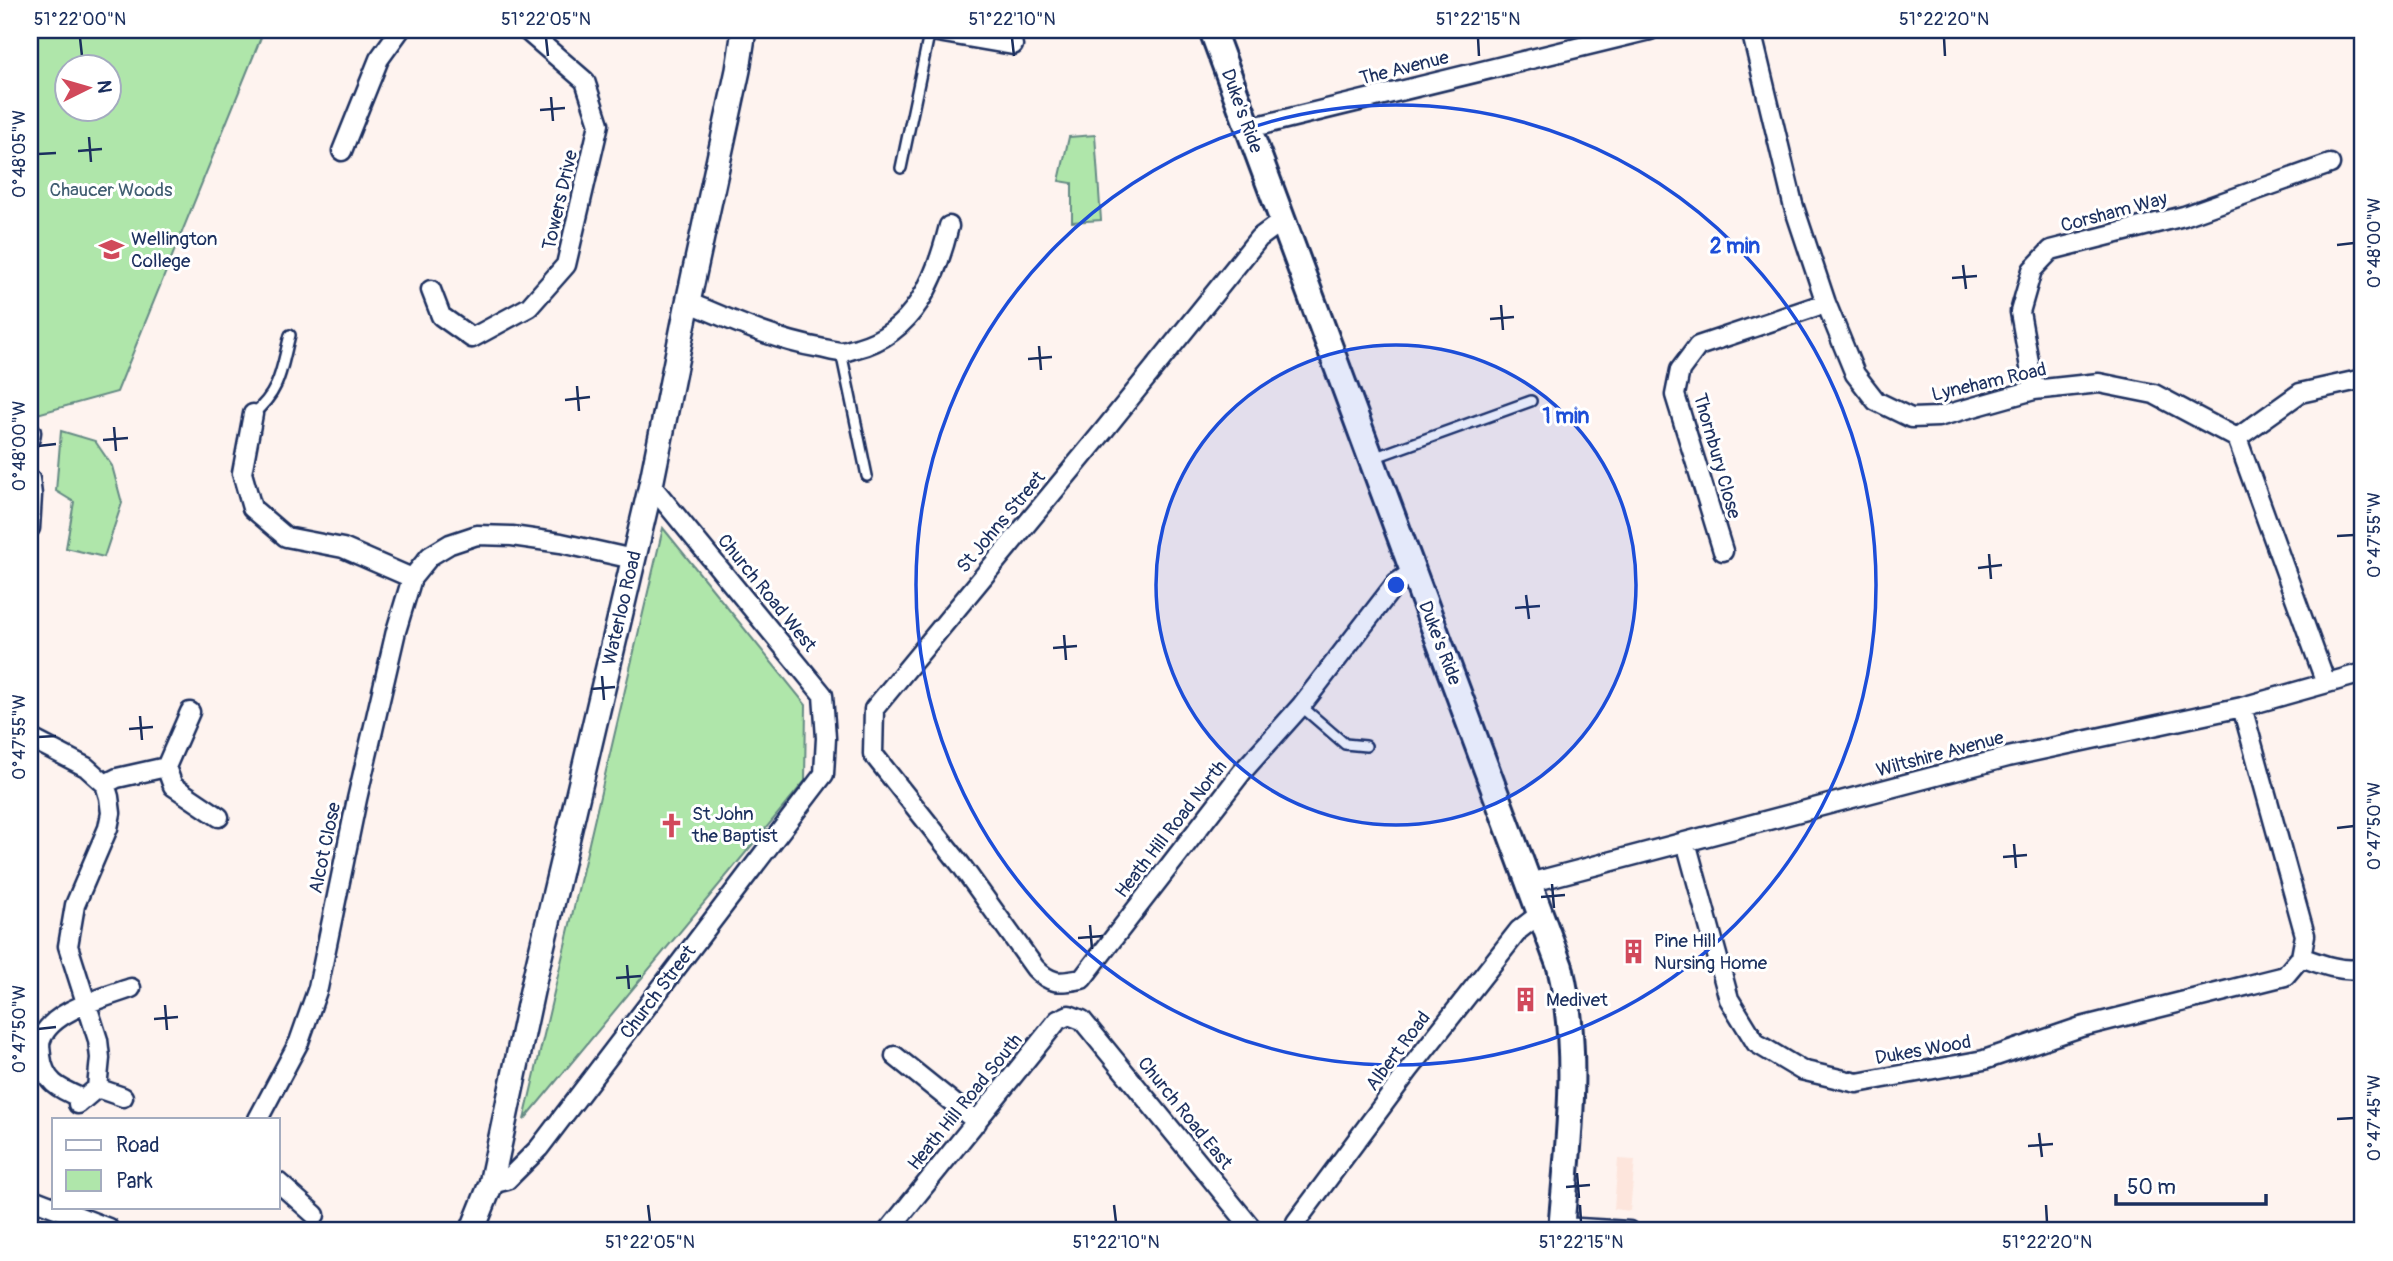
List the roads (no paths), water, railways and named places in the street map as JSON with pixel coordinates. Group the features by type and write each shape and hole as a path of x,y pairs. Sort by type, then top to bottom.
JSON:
{"main road":[{"name":"Duke's Ride","path":"1212,30 1560,967 1571,1022 1572,1085 1561,1229"}],"street":[{"path":"342,151 379,59 400,30"},
{"name":"Towers Drive","path":"430,290 442,316 472,338 529,307 566,265 599,124 585,81 526,30"},
{"name":"Waterloo Road","path":"491,1184 535,977 652,485 744,30"},
{"path":"928,30 1013,46"},
{"name":"The Avenue","path":"1249,128 1650,30"},
{"name":"Lyneham Road","path":"1751,30 1793,204 1826,303 1856,374 1876,401 1911,418 1938,417 2034,390 2099,383 2154,394 2237,438"},
{"name":"Corsham Way","path":"2034,390 2020,312 2032,270 2051,250 2184,216 2330,164"},
{"name":"St Johns Street","path":"961,865 873,754 874,709 1259,238 1282,221"},
{"path":"688,302 753,330 804,345 841,352 876,343 905,321 929,288 943,253 949,226"},
{"name":"Thornbury Close","path":"1723,551 1675,395 1680,370 1698,346 1826,303"},
{"path":"2326,682 2237,438 2300,393 2363,379"},
{"path":"253,414 242,473 252,508 286,537 343,548 412,578"},
{"path":"30,479 30,528"},
{"name":"Church Road West","path":"652,485 823,695 825,738"},
{"name":"Alcot Close","path":"259,1118 299,1042 318,988 366,760 396,631 412,578 430,556 450,544 477,535 561,542 633,559"},
{"name":"Heath Hill Road North","path":"961,865 1046,980 1063,982 1082,979 1242,772 1301,706 1396,583 1413,572"},
{"name":"Wiltshire Avenue","path":"1529,883 2008,757 2242,707 2363,673"},
{"path":"2242,707 2305,935 2301,957 2324,966 2356,970 2363,968"},
{"path":"190,712 166,767 173,786 219,817"},
{"path":"30,738 86,767 105,784 111,813 108,828 75,905 68,946 98,1040 100,1058 86,1097"},
{"name":"Church Street","path":"491,1184 507,1180 539,1148 824,774 825,738"},
{"path":"105,784 117,778 166,767"},
{"name":"Dukes Wood","path":"1686,842 1729,999 1756,1043 1801,1070 1857,1083 1984,1060 2081,1027 2285,976 2301,957"},
{"name":"Albert Road","path":"1296,1222 1409,1070 1511,940 1541,913"},
{"path":"123,1097 86,1097 59,1089 43,1070 40,1042 52,1022 87,1003 131,988"},
{"name":"Heath Hill Road South","path":"888,1231 1058,1020 1069,1015 1082,1020"},
{"name":"Church Road East","path":"1082,1020 1254,1231"},
{"path":"895,1056 976,1122"},
{"path":"280,1184 314,1215"},
{"path":"472,1231 491,1184"},
{"path":"30,1198 52,1206"},
{"path":"56,1208 108,1228"},
{"path":"1561,1229 1629,1231"}],"lane":[{"path":"901,168 928,30"},
{"path":"253,414 266,404 275,391 290,335"},
{"path":"841,352 867,477"},
{"path":"1371,459 1531,401"},
{"path":"1301,706 1345,744 1366,746"}],"place":[{"name":"Wellington College","path":"111,250"},
{"name":"St John the Baptist","path":"672,825"},
{"name":"Pine Hill Nursing Home","path":"1634,952"},
{"name":"Medivet","path":"1526,1000"}],"park label":[{"name":"Chaucer Woods","path":"111,190"}]}
